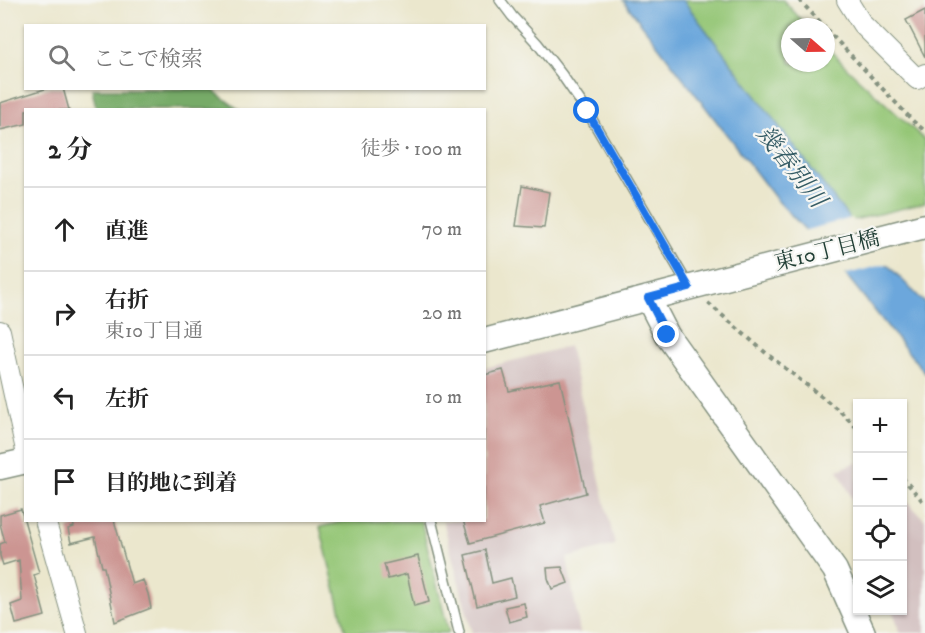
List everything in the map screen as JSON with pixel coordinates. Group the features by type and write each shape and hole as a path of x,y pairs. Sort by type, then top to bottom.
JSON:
{"street":[{"path":"847,0 862,24 917,79 925,74"},
{"name":"東10丁目橋","path":"486,340 925,226"},
{"path":"648,298 667,335 835,570 863,633"},
{"path":"0,331 24,441"},
{"path":"0,467 24,461"},
{"path":"46,522 77,633"}],"lane":[{"path":"500,0 549,59 587,111 689,287"},
{"path":"432,522 459,632"}],"path":[{"path":"799,0 816,18"},
{"path":"835,39 925,131"},
{"path":"689,287 853,424"},
{"path":"907,482 925,504"}],"shaded area":[{"path":"569,346 615,545 567,558 580,633 472,633 443,522 486,522 486,368"},
{"path":"853,464 853,501 838,470"},
{"path":"907,501 925,520 925,633 900,633 894,615 907,615"}],"green space":[{"path":"683,0 783,0 800,18 781,18 781,72 835,72 835,55 925,140 925,203 850,221"},
{"path":"92,90 212,90 237,108 96,108"},
{"path":"341,522 421,522 449,633 346,633 320,527"}],"water":[{"name":"幾春別川","path":"623,0 683,0 874,251 925,303 925,373 834,260 777,200"}],"pier":[{"path":"852,218 890,263 843,275 803,231"}],"building":[{"path":"925,10 925,57 906,20"},
{"path":"42,90 64,90 68,108 24,108 24,124 0,130 0,103"},
{"path":"522,186 549,192 544,228 516,226"},
{"path":"503,370 509,391 560,380 586,493 540,506 545,523 470,543 464,522 486,522 486,374"},
{"path":"21,509 39,573 34,575 45,616 16,624 11,605 22,601 19,560 3,565 0,544 5,542 0,515"},
{"path":"73,522 115,522 132,584 143,580 151,608 115,622 104,567 102,567 95,537 71,543 68,529 74,527"},
{"path":"485,550 492,583 511,578 515,596 477,606 465,555"},
{"path":"418,556 429,602 414,606 407,574 388,579 384,564"},
{"path":"562,567 568,583 552,589 547,568"},
{"path":"524,603 527,617 509,622 505,607"}],"route":[{"path":"587,111 689,287 648,298 667,335"}]}
